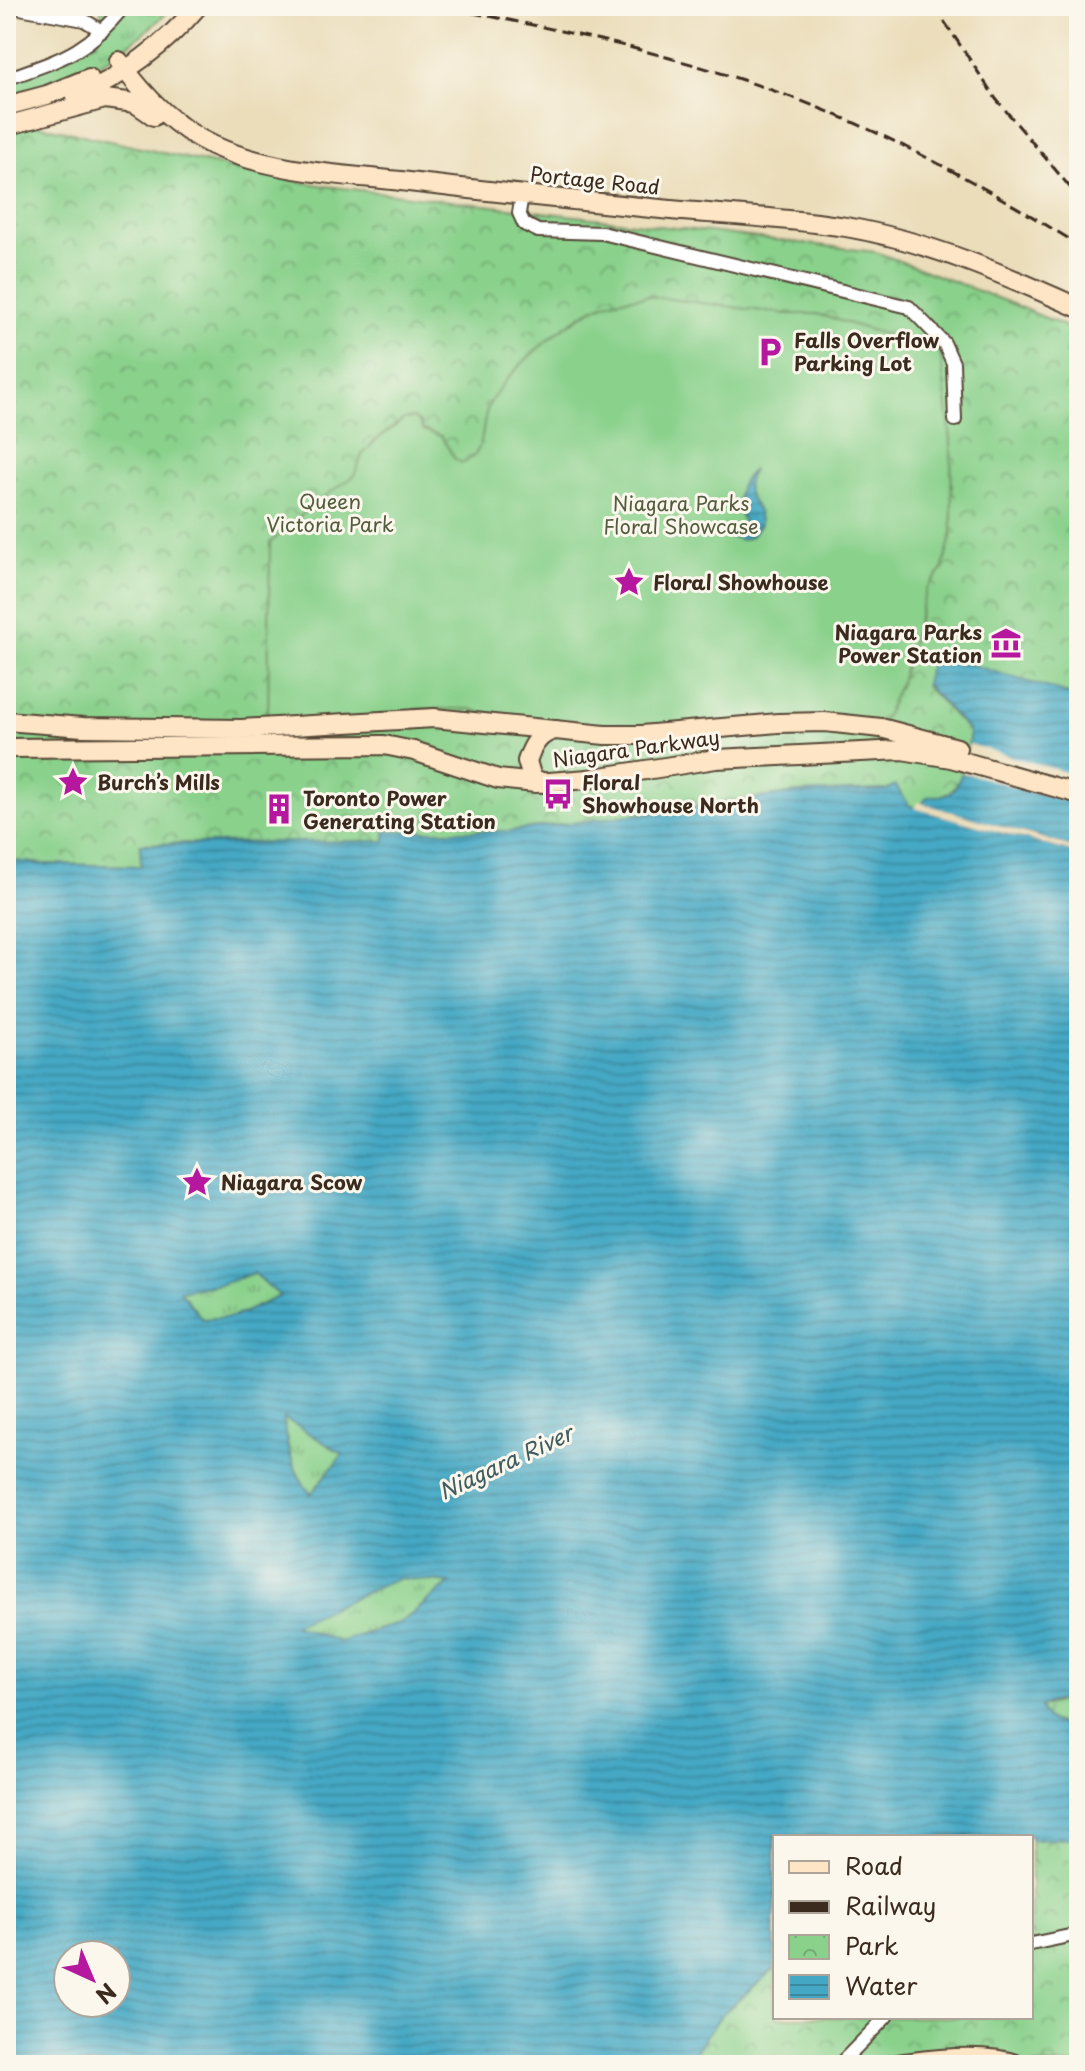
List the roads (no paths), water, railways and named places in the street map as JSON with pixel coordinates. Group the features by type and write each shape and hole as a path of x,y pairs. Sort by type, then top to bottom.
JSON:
{"main road":[{"path":"6,106 61,91 122,66 182,6"},
{"path":"6,118 65,102 163,42 198,6"},
{"name":"Portage Road","path":"122,66 169,117 193,135 215,146 277,165 522,195 782,219 902,238 992,270 1079,308"},
{"path":"6,126 97,99 126,100 141,106 196,147 231,162 269,172 341,174"},
{"name":"Niagara Parkway","path":"6,721 83,727 241,729 434,718 605,735 825,722 881,728 1079,794"},
{"path":"544,783 532,778 527,761 532,748 542,736 559,730"},
{"name":"Niagara Parkway","path":"6,748 66,750 384,745 414,751 498,779 544,783 761,755 889,749 963,755 1079,783"},
{"path":"892,2065 961,2058 1018,2065"}],"street":[{"path":"9,6 84,20 102,31"},
{"path":"6,79 67,57 88,45 124,6"},
{"path":"522,195 519,213 524,224 538,231 602,233 909,307 944,343 953,363 955,420"},
{"path":"1033,1944 1079,1934"},
{"path":"839,2065 884,2019"}],"water":[{"path":"753,470 747,487 760,524 752,536 742,540 730,537 740,533 744,525 738,496 743,482"},
{"path":"932,653 1079,697 1079,849 922,804 927,797 946,794 955,787 962,771 969,735 968,730 925,684"},
{"name":"Niagara River","path":"895,785 910,806 1079,854 1079,1696 1040,1707 1046,1717 1056,1723 1067,1724 1079,1719 1079,1838 1033,1840 1033,1835 773,1835 773,1970 721,2015 686,2065 6,2065 6,860 141,866 140,844 385,841 385,831 510,831 798,793 887,790","holes":["254,1273 280,1296 234,1317 202,1319 180,1291 221,1284","284,1418 343,1454 311,1494 295,1468 288,1449","398,1578 450,1583 402,1622 340,1642 293,1625"]}],"railway":[{"path":"436,6 664,56 775,91 908,148 1079,245"},
{"path":"934,6 996,99 1079,198"}],"place":[{"name":"Falls Overflow Parking Lot","path":"770,352"},
{"name":"Floral Showhouse","path":"629,582"},
{"name":"Niagara Parks Power Station","path":"1006,643"},
{"name":"Burch’s Mills","path":"73,782"},
{"name":"Floral Showhouse North","path":"558,794"},
{"name":"Toronto Power Generating Station","path":"279,809"},
{"name":"Niagara Scow","path":"197,1182"}],"park label":[{"name":"Queen Victoria Park","path":"330,512"},
{"name":"Niagara Parks Floral Showcase","path":"681,514"}]}
